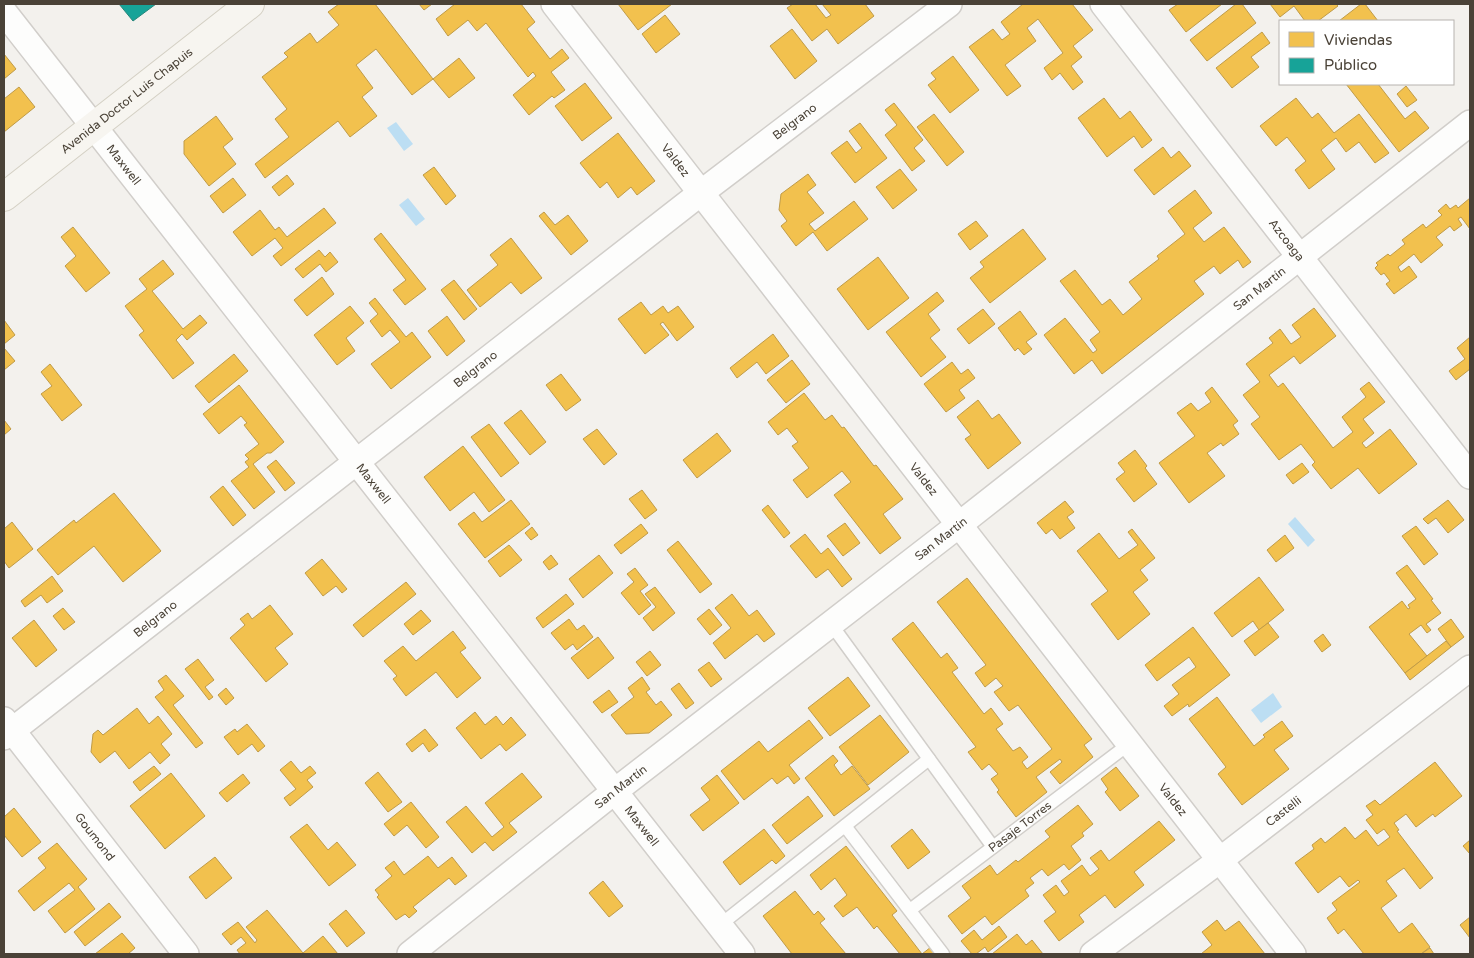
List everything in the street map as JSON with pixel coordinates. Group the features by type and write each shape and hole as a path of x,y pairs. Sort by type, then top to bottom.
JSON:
{"main road":[{"name":"Avenida Doctor Luis Chapuis","path":"4,197 250,4"}],"street":[{"name":"Valdez","path":"554,4 1294,954"},
{"name":"Belgrano","path":"7,729 358,462 702,192 949,4"},
{"name":"Azcoaga","path":"1103,4 1470,476"},
{"name":"Maxwell","path":"4,12 742,954"},
{"name":"San Martín","path":"410,954 615,791 960,524 1470,123"},
{"name":"Castelli","path":"1093,954 1220,860 1470,668"},
{"name":"Goumond","path":"7,729 186,954"}],"lane":[{"path":"831,624 993,847"},
{"name":"Pasaje Torres","path":"910,910 1129,744"},
{"path":"720,925 929,759"},
{"path":"845,826 944,954"}],"water":[{"path":"396,122 413,144 404,151 387,128"},
{"path":"408,198 425,219 416,226 399,205"},
{"path":"1295,517 1315,540 1308,547 1288,524"},
{"path":"1273,693 1282,707 1261,723 1251,710"}],"building: Viviendas":[{"path":"339,4 375,4 433,79 412,95 376,49 356,65 373,88 362,97 377,116 350,137 338,121 265,178 255,164 289,137 275,119 287,109 262,77 288,57 284,53 310,33 317,43 339,25 328,12"},
{"path":"419,4 432,4 424,10"},
{"path":"455,4 521,4 535,22 527,29 550,59 562,49 569,58 551,72 565,90 554,98 552,96 529,115 513,95 536,76 533,72 528,77 486,23 477,31 468,20 448,36 436,19"},
{"path":"618,4 672,4 638,30"},
{"path":"793,4 815,4 826,18 831,15 822,4 865,4 874,16 838,44 827,29 812,41 787,8"},
{"path":"1023,4 1072,4 1093,30 1073,46 1082,57 1071,66 1083,82 1073,90 1060,73 1052,80 1044,68 1063,53 1038,19 1027,28 1036,41 1005,65 1021,86 1007,96 969,47 993,29 1002,40 1010,34 1001,22"},
{"path":"1178,4 1222,4 1186,32 1169,10"},
{"path":"1236,4 1242,4 1256,23 1207,61 1190,40"},
{"path":"1270,4 1336,4 1338,6 1319,20 1304,20 1294,6 1280,17"},
{"path":"1361,4 1365,4 1377,20 1340,20"},
{"path":"665,15 680,34 656,53 642,34"},
{"path":"792,29 817,61 795,79 770,46"},
{"path":"1262,32 1270,43 1251,57 1259,67 1232,88 1216,68"},
{"path":"4,54 16,69 4,79"},
{"path":"953,56 979,90 950,113 928,85 936,79 931,73"},
{"path":"459,58 475,78 449,98 433,79"},
{"path":"585,83 612,118 582,141 555,106"},
{"path":"1347,85 1379,85 1405,119 1415,111 1429,128 1399,152"},
{"path":"1406,86 1417,100 1407,107 1397,94"},
{"path":"19,87 35,107 4,132 4,99"},
{"path":"1104,98 1120,119 1130,111 1152,140 1142,148 1134,136 1107,157 1078,118"},
{"path":"1296,98 1312,118 1318,113 1334,133 1359,114 1389,153 1375,163 1359,142 1346,152 1336,138 1321,150 1335,169 1309,189 1295,170 1306,161 1287,137 1276,146 1260,126"},
{"path":"894,103 923,140 914,148 925,161 912,171 885,135 897,125 885,110"},
{"path":"934,114 964,152 947,166 917,127"},
{"path":"216,116 233,139 223,147 236,164 209,186 184,154 184,141"},
{"path":"860,123 887,158 855,183 831,153 847,141 856,153 862,148 849,131"},
{"path":"618,133 655,181 637,195 631,187 618,198 607,182 600,188 580,163"},
{"path":"1163,147 1171,158 1179,151 1191,166 1154,195 1134,170"},
{"path":"434,167 456,196 446,205 423,175"},
{"path":"900,169 917,190 893,209 876,187"},
{"path":"808,174 816,185 807,192 824,213 809,224 815,231 854,201 868,219 827,251 813,232 796,246 781,226 787,221 779,210 781,194"},
{"path":"287,175 294,184 279,196 272,187"},
{"path":"233,178 246,195 223,213 210,196"},
{"path":"1195,190 1212,213 1193,228 1204,242 1224,227 1251,262 1243,268 1238,260 1220,274 1214,266 1194,281 1204,294 1102,374 1092,360 1074,374 1044,335 1065,318 1093,353 1097,350 1090,340 1100,332 1060,281 1075,270 1102,305 1110,299 1123,315 1142,299 1129,282 1159,259 1157,256 1185,234 1168,211"},
{"path":"1470,198 1470,229 1461,217 1458,219 1462,225 1454,231 1450,226 1436,237 1443,245 1421,263 1414,254 1398,267 1401,272 1409,266 1417,277 1394,294 1386,284 1390,281 1384,273 1381,275 1375,268 1378,265 1376,263 1388,254 1390,256 1405,244 1402,240 1423,224 1426,228 1442,215 1438,211 1446,204 1450,209 1456,205 1458,208"},
{"path":"324,208 336,223 281,266 273,256 283,248 275,238 252,256 233,232 260,210 275,230 279,227 287,237"},
{"path":"544,212 555,225 568,215 588,241 571,255 539,216"},
{"path":"976,221 988,236 970,250 958,234"},
{"path":"73,227 110,273 86,292 65,266 76,256 61,237"},
{"path":"1023,229 1046,259 990,303 970,278 984,267 980,262"},
{"path":"381,233 426,289 405,305 393,290 406,280 374,239"},
{"path":"511,238 542,278 521,294 511,282 480,307 467,290 498,265 490,255"},
{"path":"319,250 325,257 330,252 338,262 326,272 320,264 303,278 295,269"},
{"path":"878,257 909,298 868,330 837,289"},
{"path":"163,260 174,274 152,291 183,329 200,315 207,323 187,340 182,334 176,340 194,363 173,379 139,335 144,331 125,306 147,289 139,279"},
{"path":"322,277 334,294 307,316 294,300"},
{"path":"454,280 477,309 464,320 441,290"},
{"path":"937,292 944,301 928,314 940,330 930,338 946,357 921,377 886,332"},
{"path":"375,298 406,337 412,332 431,357 391,389 371,364 400,342 390,330 382,337 370,321 378,314 369,303"},
{"path":"641,302 651,315 663,306 668,313 678,306 694,327 677,341 663,322 660,324 669,335 645,354 618,319"},
{"path":"350,306 364,323 346,338 355,351 337,365 314,335"},
{"path":"1314,308 1336,336 1300,364 1294,356 1269,375 1278,387 1283,383 1333,448 1353,432 1342,417 1366,397 1360,389 1369,382 1385,402 1363,419 1374,433 1362,443 1366,448 1390,429 1417,464 1379,494 1358,468 1331,489 1312,465 1315,462 1301,444 1279,460 1251,424 1260,417 1243,395 1260,382 1246,364 1273,343 1269,338 1280,329 1291,344 1301,337 1292,325"},
{"path":"983,309 995,324 969,344 957,329"},
{"path":"1020,311 1037,334 1026,342 1032,349 1024,355 1018,348 1015,351 998,328"},
{"path":"447,316 465,341 447,356 428,331"},
{"path":"4,320 15,335 4,344"},
{"path":"773,334 789,356 766,374 757,362 737,378 730,368"},
{"path":"1470,337 1470,369 1456,380 1449,371 1465,359 1457,348"},
{"path":"4,348 15,361 4,370"},
{"path":"234,354 248,371 209,403 195,386"},
{"path":"792,360 810,384 786,403 767,380"},
{"path":"952,362 961,374 968,369 975,378 959,390 965,398 946,412 924,384"},
{"path":"50,364 82,405 62,421 41,394 52,386 41,372"},
{"path":"561,374 581,400 566,411 546,385"},
{"path":"239,385 284,442 253,464 275,492 254,509 231,481 249,467 245,462 249,459 245,455 259,444 244,425 247,423 241,416 219,434 203,414"},
{"path":"1212,387 1238,421 1233,425 1239,434 1223,446 1221,443 1207,453 1225,476 1189,503 1159,463 1195,436 1177,413 1191,403 1198,411 1211,402 1205,393"},
{"path":"804,393 825,420 832,415 842,428 844,427 874,466 876,465 903,499 883,514 901,538 880,554 834,495 851,482 842,471 807,498 793,480 809,468 792,446 798,442 787,428 778,435 768,422"},
{"path":"978,400 992,419 999,414 1021,443 988,469 965,439 971,435 957,417"},
{"path":"521,410 546,442 530,455 504,423"},
{"path":"4,420 11,429 4,435"},
{"path":"489,424 519,463 501,477 471,437"},
{"path":"597,429 617,454 604,465 583,439"},
{"path":"717,433 731,451 697,478 683,460"},
{"path":"463,446 505,500 489,512 474,492 450,511 424,477"},
{"path":"1135,450 1157,484 1134,502 1116,479 1125,472 1118,463"},
{"path":"276,460 295,483 285,491 267,467"},
{"path":"1302,463 1309,472 1293,484 1286,475"},
{"path":"223,486 246,515 233,526 210,497"},
{"path":"642,490 657,510 645,519 629,499"},
{"path":"114,493 161,551 123,582 94,546 58,575 37,550 74,520 76,523"},
{"path":"511,500 530,524 485,558 458,524 474,512 482,522"},
{"path":"1448,500 1464,520 1448,533 1436,518 1428,524 1423,519"},
{"path":"1065,501 1074,512 1067,517 1075,528 1060,539 1052,529 1046,534 1037,523"},
{"path":"768,505 790,533 784,538 762,510"},
{"path":"12,522 33,549 9,568 4,561 4,529"},
{"path":"845,523 860,543 843,556 827,536"},
{"path":"641,524 648,533 621,554 614,545"},
{"path":"1416,526 1438,554 1424,565 1402,536"},
{"path":"532,527 538,535 531,540 525,533"},
{"path":"1132,529 1155,558 1140,570 1148,580 1133,592 1150,614 1118,640 1091,604 1108,591 1077,551 1099,533 1119,559 1138,545 1128,532"},
{"path":"805,534 821,554 828,548 852,579 842,587 828,569 816,578 790,546"},
{"path":"1285,535 1294,548 1276,562 1267,550"},
{"path":"678,541 712,584 700,593 667,550"},
{"path":"509,545 522,560 500,577 488,561"},
{"path":"551,555 558,564 549,570 543,562"},
{"path":"599,555 613,573 583,598 569,579"},
{"path":"322,559 347,589 342,593 336,586 323,596 305,573"},
{"path":"1407,565 1433,599 1431,600 1441,613 1426,624 1431,630 1427,633 1421,625 1409,634 1427,656 1405,673 1369,627 1402,601 1408,609 1410,608 1408,605 1416,599 1396,573"},
{"path":"635,568 648,585 640,591 651,605 639,615 621,593 634,582 627,574"},
{"path":"52,576 63,591 47,603 41,595 25,607 21,601"},
{"path":"1259,577 1284,610 1259,630 1253,621 1232,637 1214,613"},
{"path":"967,578 1092,739 1084,745 1093,757 1060,784 1050,772 1062,762 1060,759 1036,777 1047,792 1016,817 997,792 999,790 991,779 998,774 989,764 982,770 968,752 976,747 892,639 913,622 941,658 947,653 958,668 952,672 984,714 991,708 1003,724 996,729 1013,751 1020,747 1028,757 1022,762 1027,769 1052,749 1018,705 1009,711 994,692 1003,686 996,678 985,687 975,673 986,665 937,602"},
{"path":"406,582 416,594 363,637 353,625"},
{"path":"655,587 675,613 653,631 643,618 656,607 645,594"},
{"path":"566,594 574,604 543,628 536,618"},
{"path":"732,594 749,616 757,610 775,634 764,642 757,634 725,659 713,643 731,628 715,608"},
{"path":"270,605 293,634 275,648 288,664 266,682 230,638 245,625 240,619 248,613 252,619"},
{"path":"63,608 75,622 64,630 53,616"},
{"path":"709,609 722,625 710,635 697,619"},
{"path":"421,610 431,621 413,635 404,624"},
{"path":"569,619 577,630 584,625 593,637 577,650 573,644 565,650 551,633"},
{"path":"1451,619 1464,637 1451,647 1438,629"},
{"path":"34,620 57,650 36,667 12,638"},
{"path":"1268,623 1279,637 1255,656 1244,641"},
{"path":"1193,627 1230,675 1189,707 1188,704 1172,716 1164,706 1179,694 1172,685 1196,667 1189,657 1157,681 1145,665"},
{"path":"453,631 466,648 460,652 481,678 457,698 436,672 406,696 393,679 397,676 384,661 403,646 416,661"},
{"path":"1323,634 1331,645 1322,652 1314,641"},
{"path":"598,637 614,658 588,679 571,658"},
{"path":"1446,641 1451,647 1410,680 1405,673"},
{"path":"650,651 661,665 647,676 636,662"},
{"path":"198,659 214,680 205,687 213,697 209,700 185,669"},
{"path":"709,662 722,679 711,687 698,670"},
{"path":"166,675 184,696 173,705 203,743 196,748 155,697 164,690 158,681"},
{"path":"642,677 650,689 646,692 656,705 661,701 672,715 649,733 626,734 611,715 634,697 628,688"},
{"path":"848,677 870,706 830,736 808,708"},
{"path":"679,683 694,703 686,709 671,689"},
{"path":"226,688 234,698 226,705 218,695"},
{"path":"609,690 618,702 602,713 593,702"},
{"path":"1217,697 1254,746 1265,737 1263,735 1282,721 1293,736 1274,750 1289,769 1242,805 1218,774 1226,767 1189,719"},
{"path":"137,708 149,724 158,716 172,734 161,744 170,755 160,764 150,752 129,769 115,751 100,763 91,752 93,734 98,730 103,735"},
{"path":"475,712 485,725 496,716 503,725 511,717 526,735 506,751 500,744 481,759 456,728"},
{"path":"880,715 909,752 868,785 839,747"},
{"path":"809,720 823,738 789,765 800,779 794,784 788,776 777,784 772,778 744,800 721,771 759,741 768,752"},
{"path":"247,724 265,746 258,752 252,744 238,755 224,737 235,729 237,732"},
{"path":"425,729 438,745 429,752 423,743 412,752 406,744"},
{"path":"833,755 838,761 834,765 841,775 852,766 870,789 834,816 805,778"},
{"path":"291,761 301,773 310,766 316,773 307,780 313,787 290,806 284,798 296,789 280,770"},
{"path":"1435,762 1462,796 1435,817 1433,814 1416,827 1406,814 1394,823 1399,830 1397,831 1433,878 1420,889 1404,868 1386,881 1397,896 1381,908 1399,933 1412,923 1430,947 1421,954 1364,954 1344,929 1338,934 1327,918 1337,910 1332,903 1360,882 1358,880 1349,887 1340,876 1318,893 1295,863 1314,849 1312,845 1321,838 1325,843 1345,827 1355,839 1366,830 1378,846 1390,837 1384,829 1377,834 1366,820 1373,815 1366,806 1375,800 1380,805"},
{"path":"154,766 161,774 140,791 133,782"},
{"path":"1116,767 1139,796 1120,811 1105,792 1108,789 1101,779"},
{"path":"378,772 402,802 388,812 365,783"},
{"path":"171,773 205,816 165,849 130,806"},
{"path":"522,773 542,797 509,823 517,832 493,851 485,842 472,853 446,822 466,806 492,837 504,827 485,803"},
{"path":"243,774 250,783 227,802 219,793"},
{"path":"717,775 739,803 703,831 690,815 710,800 701,788"},
{"path":"808,796 823,816 787,844 772,825"},
{"path":"411,802 439,837 426,848 407,825 394,836 384,824"},
{"path":"1078,805 1093,824 1082,833 1084,836 1071,846 1081,860 1069,870 1064,864 1048,876 1042,869 1030,878 1034,883 1025,890 1029,896 992,925 985,916 962,934 948,916 971,898 962,886 990,865 997,875 1016,860 1018,862 1050,837 1045,831"},
{"path":"14,808 41,842 22,857 4,835 4,817"},
{"path":"1159,821 1175,840 1134,872 1144,885 1115,908 1105,895 1079,915 1084,922 1059,941 1044,921 1056,912 1043,895 1056,885 1064,896 1069,892 1061,881 1082,865 1090,876 1099,869 1090,858 1101,850 1109,861"},
{"path":"307,824 328,850 337,842 356,865 329,886 290,837"},
{"path":"764,829 785,856 776,864 772,860 740,885 723,862"},
{"path":"912,829 930,852 908,869 891,846"},
{"path":"1470,840 1470,854 1463,846"},
{"path":"57,843 87,879 78,887 95,909 65,933 48,911 75,890 69,883 34,911 18,891 46,868 38,858"},
{"path":"846,846 897,911 892,915 922,954 900,954 877,926 874,929 857,907 843,917 834,906 847,895 835,878 821,890 810,875"},
{"path":"428,856 438,868 452,857 467,876 455,885 449,878 413,907 417,911 409,918 405,914 396,920 377,897 379,895 375,890 392,876 385,868 394,861 404,875"},
{"path":"215,857 232,878 206,899 189,877"},
{"path":"603,881 623,906 609,917 589,893"},
{"path":"795,891 814,915 818,911 825,919 820,923 846,954 792,954 763,916"},
{"path":"109,903 121,917 85,946 74,932"},
{"path":"267,910 303,953 323,936 338,954 240,954 237,950 246,943 241,937 231,945 222,934 238,922 255,943 257,940 246,927"},
{"path":"346,910 365,933 347,947 329,924"},
{"path":"1470,917 1470,938 1460,925"},
{"path":"1217,920 1225,931 1239,921 1265,954 1201,954 1212,945 1202,932"},
{"path":"999,926 1007,937 988,952 985,947 976,954 972,954 961,941 974,930 982,940"},
{"path":"122,933 135,948 128,954 95,954"},
{"path":"1017,934 1026,945 1032,940 1043,954 992,954"},
{"path":"931,947 937,954 922,954"},
{"path":"1430,948 1434,954 1421,954"}],"building: Público":[{"path":"119,4 156,4 133,21"}]}
